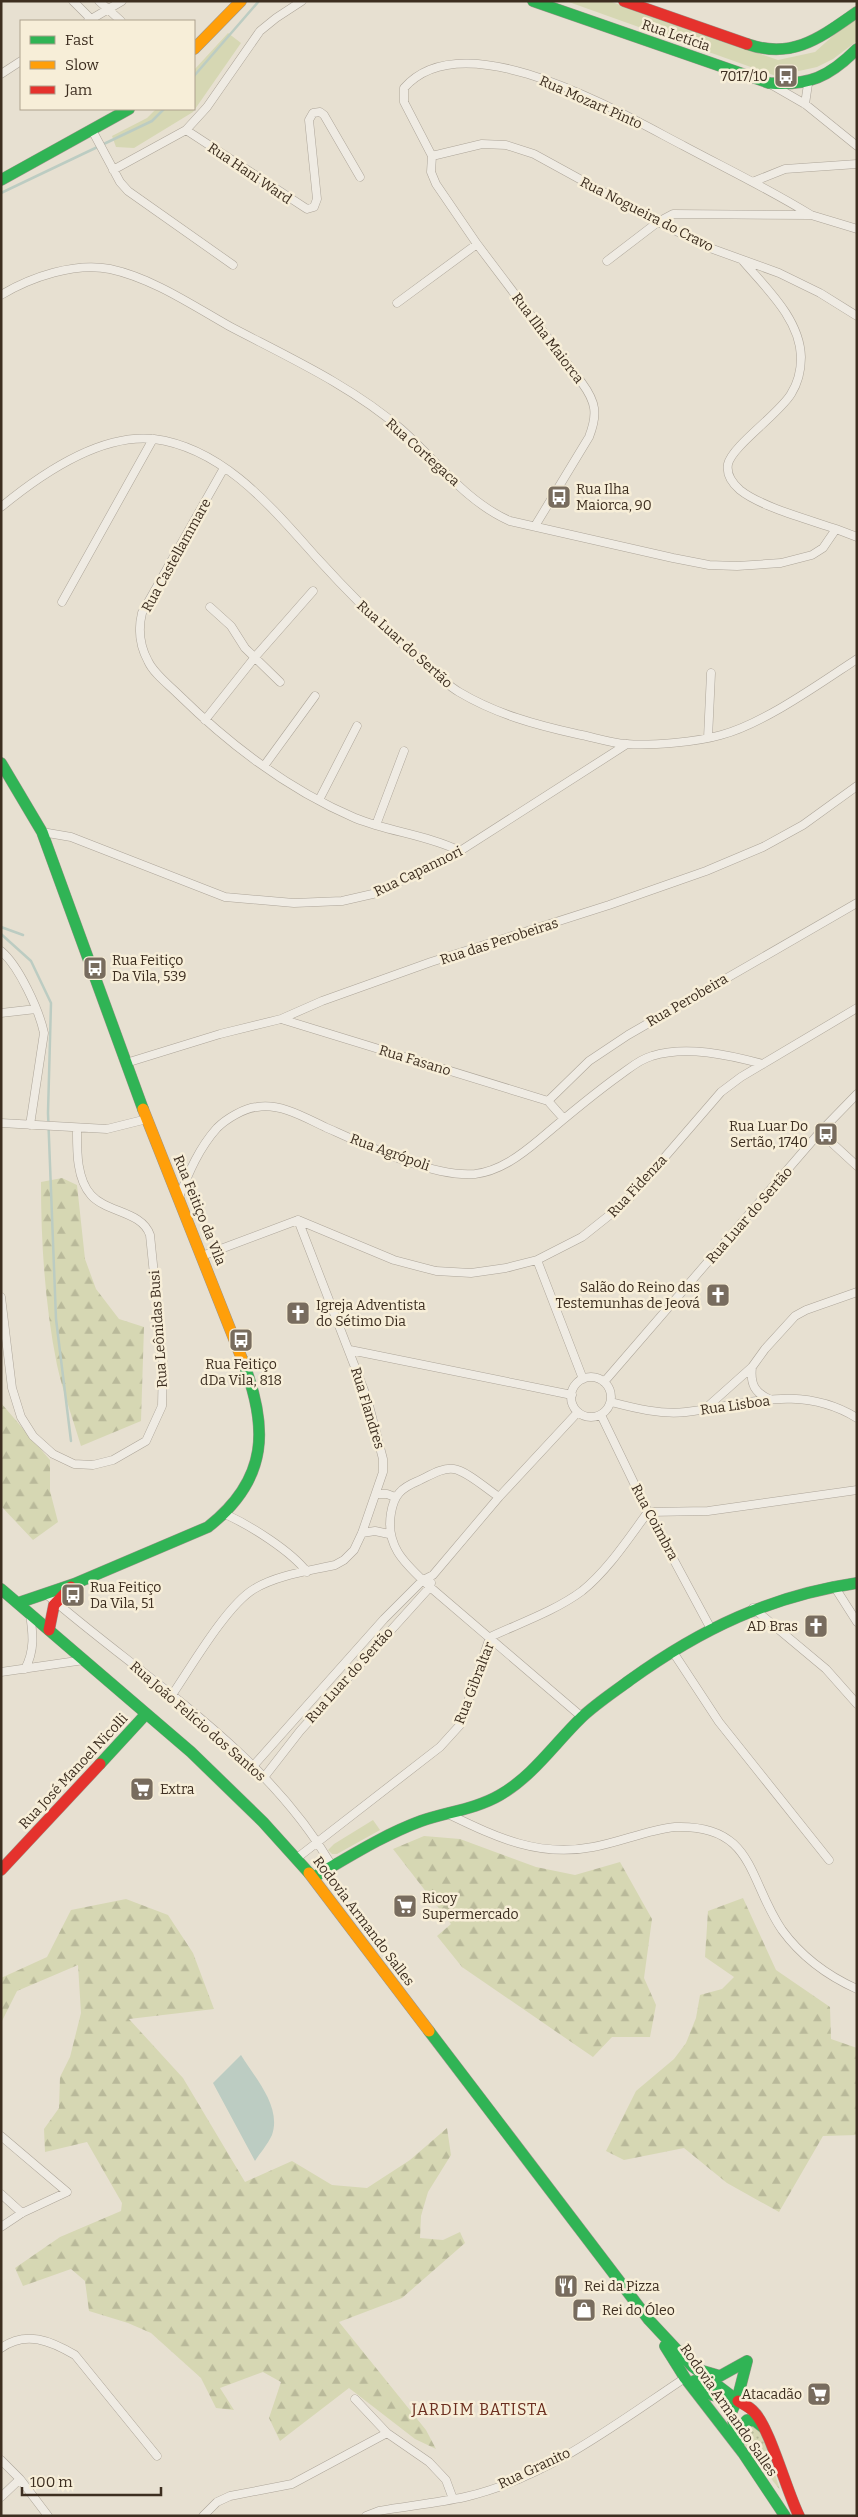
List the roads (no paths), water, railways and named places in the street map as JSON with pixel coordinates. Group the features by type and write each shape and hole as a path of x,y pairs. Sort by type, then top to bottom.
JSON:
{"street":[{"path":"72,1 89,20"},
{"path":"99,1 120,20"},
{"path":"92,20 122,1"},
{"path":"195,48 241,1"},
{"path":"113,170 186,130 207,106 260,31 302,1"},
{"name":"Rua Letícia","path":"533,1 768,83 805,104 857,146"},
{"path":"624,1 762,49 778,52 808,44 857,12"},
{"path":"768,83 789,86 808,84 840,64 857,49"},
{"path":"1,74 20,63"},
{"name":"Rua Mozart Pinto","path":"432,156 404,102 404,88 423,72 435,67 449,64 478,63 512,69 552,82 755,182 811,215"},
{"path":"805,104 808,84"},
{"path":"1,180 127,110"},
{"name":"Rua Hani Ward","path":"186,130 307,209 314,207 316,199 309,120 313,113 320,112 324,115 360,177"},
{"path":"92,130 120,182 136,197 232,265"},
{"name":"Rua Nogueira do Cravo","path":"432,156 482,144 506,145 534,154 658,222 710,248 778,273 820,293 857,316"},
{"name":"Rua Ilha Maiorca","path":"432,156 431,172 436,184 477,244 582,383 596,407 595,422 589,437 535,526"},
{"path":"755,182 785,169 857,164"},
{"path":"607,261 666,216 680,213 811,215 857,229"},
{"path":"397,304 477,244"},
{"path":"741,260 788,317 797,337 801,356 799,375 791,394 770,418 734,453 728,463 728,472 732,482 741,491 758,500 857,537"},
{"name":"Rua Cortegaca","path":"1,295 44,276 87,267 110,269 138,279 292,358 376,409 400,428 491,513 510,521 708,565 737,566 781,563 812,555 823,548 836,529"},
{"path":"62,602 153,439"},
{"name":"Rua Luar do Sertão","path":"1,507 54,468 81,454 127,440 153,439 178,445 201,454 224,468 265,500 374,618 458,691 506,715 539,726 627,744 682,742 708,738 746,727 857,659"},
{"name":"Rua Castellammare","path":"224,468 142,613 140,622 142,646 148,662 205,720 243,752 319,800 376,825 434,840 460,851"},
{"path":"205,720 255,657 313,591"},
{"path":"210,607 231,626 239,641 280,682"},
{"path":"708,738 711,673"},
{"path":"264,766 315,696"},
{"path":"319,800 357,726"},
{"name":"Rua Capannori","path":"42,832 71,837 225,897 324,904 371,895 460,851 627,744"},
{"path":"376,825 404,751"},
{"name":"Rua Feitiço da Vila","path":"1,763 42,832 147,1119 202,1256 258,1404 260,1433 252,1476 245,1493 227,1515 208,1527 74,1584 18,1603"},
{"name":"Rua das Perobeiras","path":"126,1063 220,1034 281,1019 322,1001 431,962 609,905 706,871 763,847 803,825 857,786"},
{"name":"Rua Perobeira","path":"548,1100 590,1061 628,1035 857,903"},
{"path":"1,952 9,958 41,1020 44,1044 30,1125"},
{"name":"Rua Fidenza","path":"298,1220 394,1260 436,1271 471,1273 506,1268 537,1260 582,1237 620,1208 721,1092 763,1064 857,1008"},
{"path":"1,1013 36,1009"},
{"name":"Rua Fasano","path":"281,1019 548,1100"},
{"name":"Rua Agrópoli","path":"178,1196 199,1152 218,1127 239,1113 256,1107 270,1107 292,1112 413,1163 459,1174 475,1174 504,1166 598,1091 640,1061 651,1056 676,1051 739,1057 763,1064"},
{"name":"Rua Luar do Sertão","path":"604,1382 820,1132 857,1094"},
{"path":"548,1100 564,1119"},
{"path":"1,1123 107,1129 147,1119"},
{"name":"Rua Leônidas Busi","path":"1,1298 12,1388 21,1417 33,1436 53,1454 74,1464 93,1466 113,1460 146,1441 162,1406 163,1380 163,1363 150,1235 147,1228 141,1222 107,1207 91,1194 81,1173 77,1150 77,1128"},
{"path":"820,1132 857,1166"},
{"path":"202,1256 298,1220"},
{"name":"Rua Flandres","path":"172,1695 233,1608 244,1597 265,1583 335,1565 344,1560 354,1550 362,1533 383,1472 383,1459 367,1398 298,1220"},
{"path":"537,1260 583,1380"},
{"path":"705,1409 752,1367 765,1349 795,1316 857,1292"},
{"path":"350,1350 572,1395"},
{"path":"752,1367 752,1386 758,1394 772,1400"},
{"path":"594,1378 604,1382 610,1391 611,1402 607,1409 600,1415 593,1417 578,1412 573,1404 572,1395 574,1388 583,1380 594,1378"},
{"name":"Rua Lisboa","path":"611,1402 658,1411 684,1413 772,1400 802,1398 818,1400 832,1405 857,1418"},
{"name":"Rua Luar do Sertão","path":"254,1765 384,1619 423,1580 433,1575 499,1498 578,1412"},
{"name":"Rua Coimbra","path":"600,1415 648,1512 711,1629"},
{"path":"499,1498 461,1471 450,1468 408,1486 395,1497 389,1534 399,1553 430,1587 582,1717"},
{"path":"648,1512 708,1511 857,1490"},
{"path":"376,1494 387,1494 395,1497"},
{"name":"Rua Gibraltar","path":"298,1858 440,1747 460,1725 490,1637 564,1603 582,1591 595,1579 648,1512"},
{"path":"227,1515 272,1543 297,1561 307,1572"},
{"path":"362,1533 375,1531 389,1534"},
{"name":"Rua Luar do Sertão","path":"265,1776 317,1711 430,1587 433,1575"},
{"path":"314,1877 391,1834 486,1801 520,1781 582,1717 639,1674 711,1629 753,1608 854,1581"},
{"name":"Rua Feitiço da Vila","path":"54,1602 74,1584"},
{"path":"834,1586 857,1622"},
{"name":"Rodovia Armando Salles","path":"1,1589 146,1714 255,1812 298,1858 502,2130 649,2320 692,2366 755,2412 764,2428 789,2497 799,2516"},
{"name":"Rua João Felício dos Santos","path":"45,1593 172,1695 254,1765 318,1842 332,1866"},
{"path":"49,1630 50,1614 54,1602"},
{"path":"753,1608 826,1669 857,1704"},
{"path":"25,1669 32,1657 33,1640 30,1614"},
{"path":"673,1652 719,1722 829,1860"},
{"path":"1,1672 84,1660"},
{"path":"308,1705 317,1711"},
{"name":"Rua José Manoel Nicolli","path":"1,1870 146,1714"},
{"path":"446,1814 506,1841 540,1849 592,1848 675,1827 686,1826 713,1831 727,1838 741,1850 750,1863 771,1910 794,1944 824,1971 857,1989"},
{"path":"1,2136 67,2192 22,2213 1,2228"},
{"path":"1,2194 22,2213"},
{"name":"Rodovia Armando Salles","path":"649,2320 685,2378 743,2453 785,2516"},
{"path":"1,2348 18,2338 29,2337 58,2345 75,2355 157,2456"},
{"path":"692,2366 720,2376 747,2361 737,2400 731,2413 735,2433 743,2453"},
{"path":"685,2378 694,2381 717,2398 737,2400"},
{"name":"Rua Granito","path":"366,2516 379,2511 466,2497 515,2480 554,2462 685,2378"},
{"path":"355,2399 387,2433 429,2462 446,2480 453,2499"},
{"path":"735,2433 747,2420 755,2421 764,2428"},
{"path":"203,2516 216,2502 230,2496 292,2484 387,2433"},
{"path":"1,2460 20,2479 48,2516"},
{"path":"1,2497 20,2479"}],"waterway":[{"path":"195,75 259,1"},
{"path":"1,193 152,121 163,110"},
{"path":"1,927 23,935"},
{"path":"1,934 31,961 51,1003 48,1113 56,1319 71,1441"}],"place":[{"name":"7017/10","path":"786,76"},
{"name":"Rua Ilha Maiorca, 90","path":"559,497"},
{"name":"Rua Feitiço Da Vila, 539","path":"95,968"},
{"name":"Rua Luar Do Sertão, 1740","path":"826,1134"},
{"name":"Salão do Reino das Testemunhas de Jeová","path":"718,1295"},
{"name":"Igreja Adventista do Sétimo Dia","path":"298,1313"},
{"name":"Rua Feitiço dDa Vila, 818","path":"241,1340"},
{"name":"Rua Feitiço Da Vila, 51","path":"73,1595"},
{"name":"AD Bras","path":"816,1626"},
{"name":"Extra","path":"142,1789"},
{"name":"Ricoy Supermercado","path":"405,1906"},
{"name":"Rei da Pizza","path":"566,2286"},
{"name":"Rei do Óleo","path":"584,2310"},
{"name":"Atacadão","path":"819,2394"}],"district":[{"name":"JARDIM BATISTA","path":"480,2409"}]}
